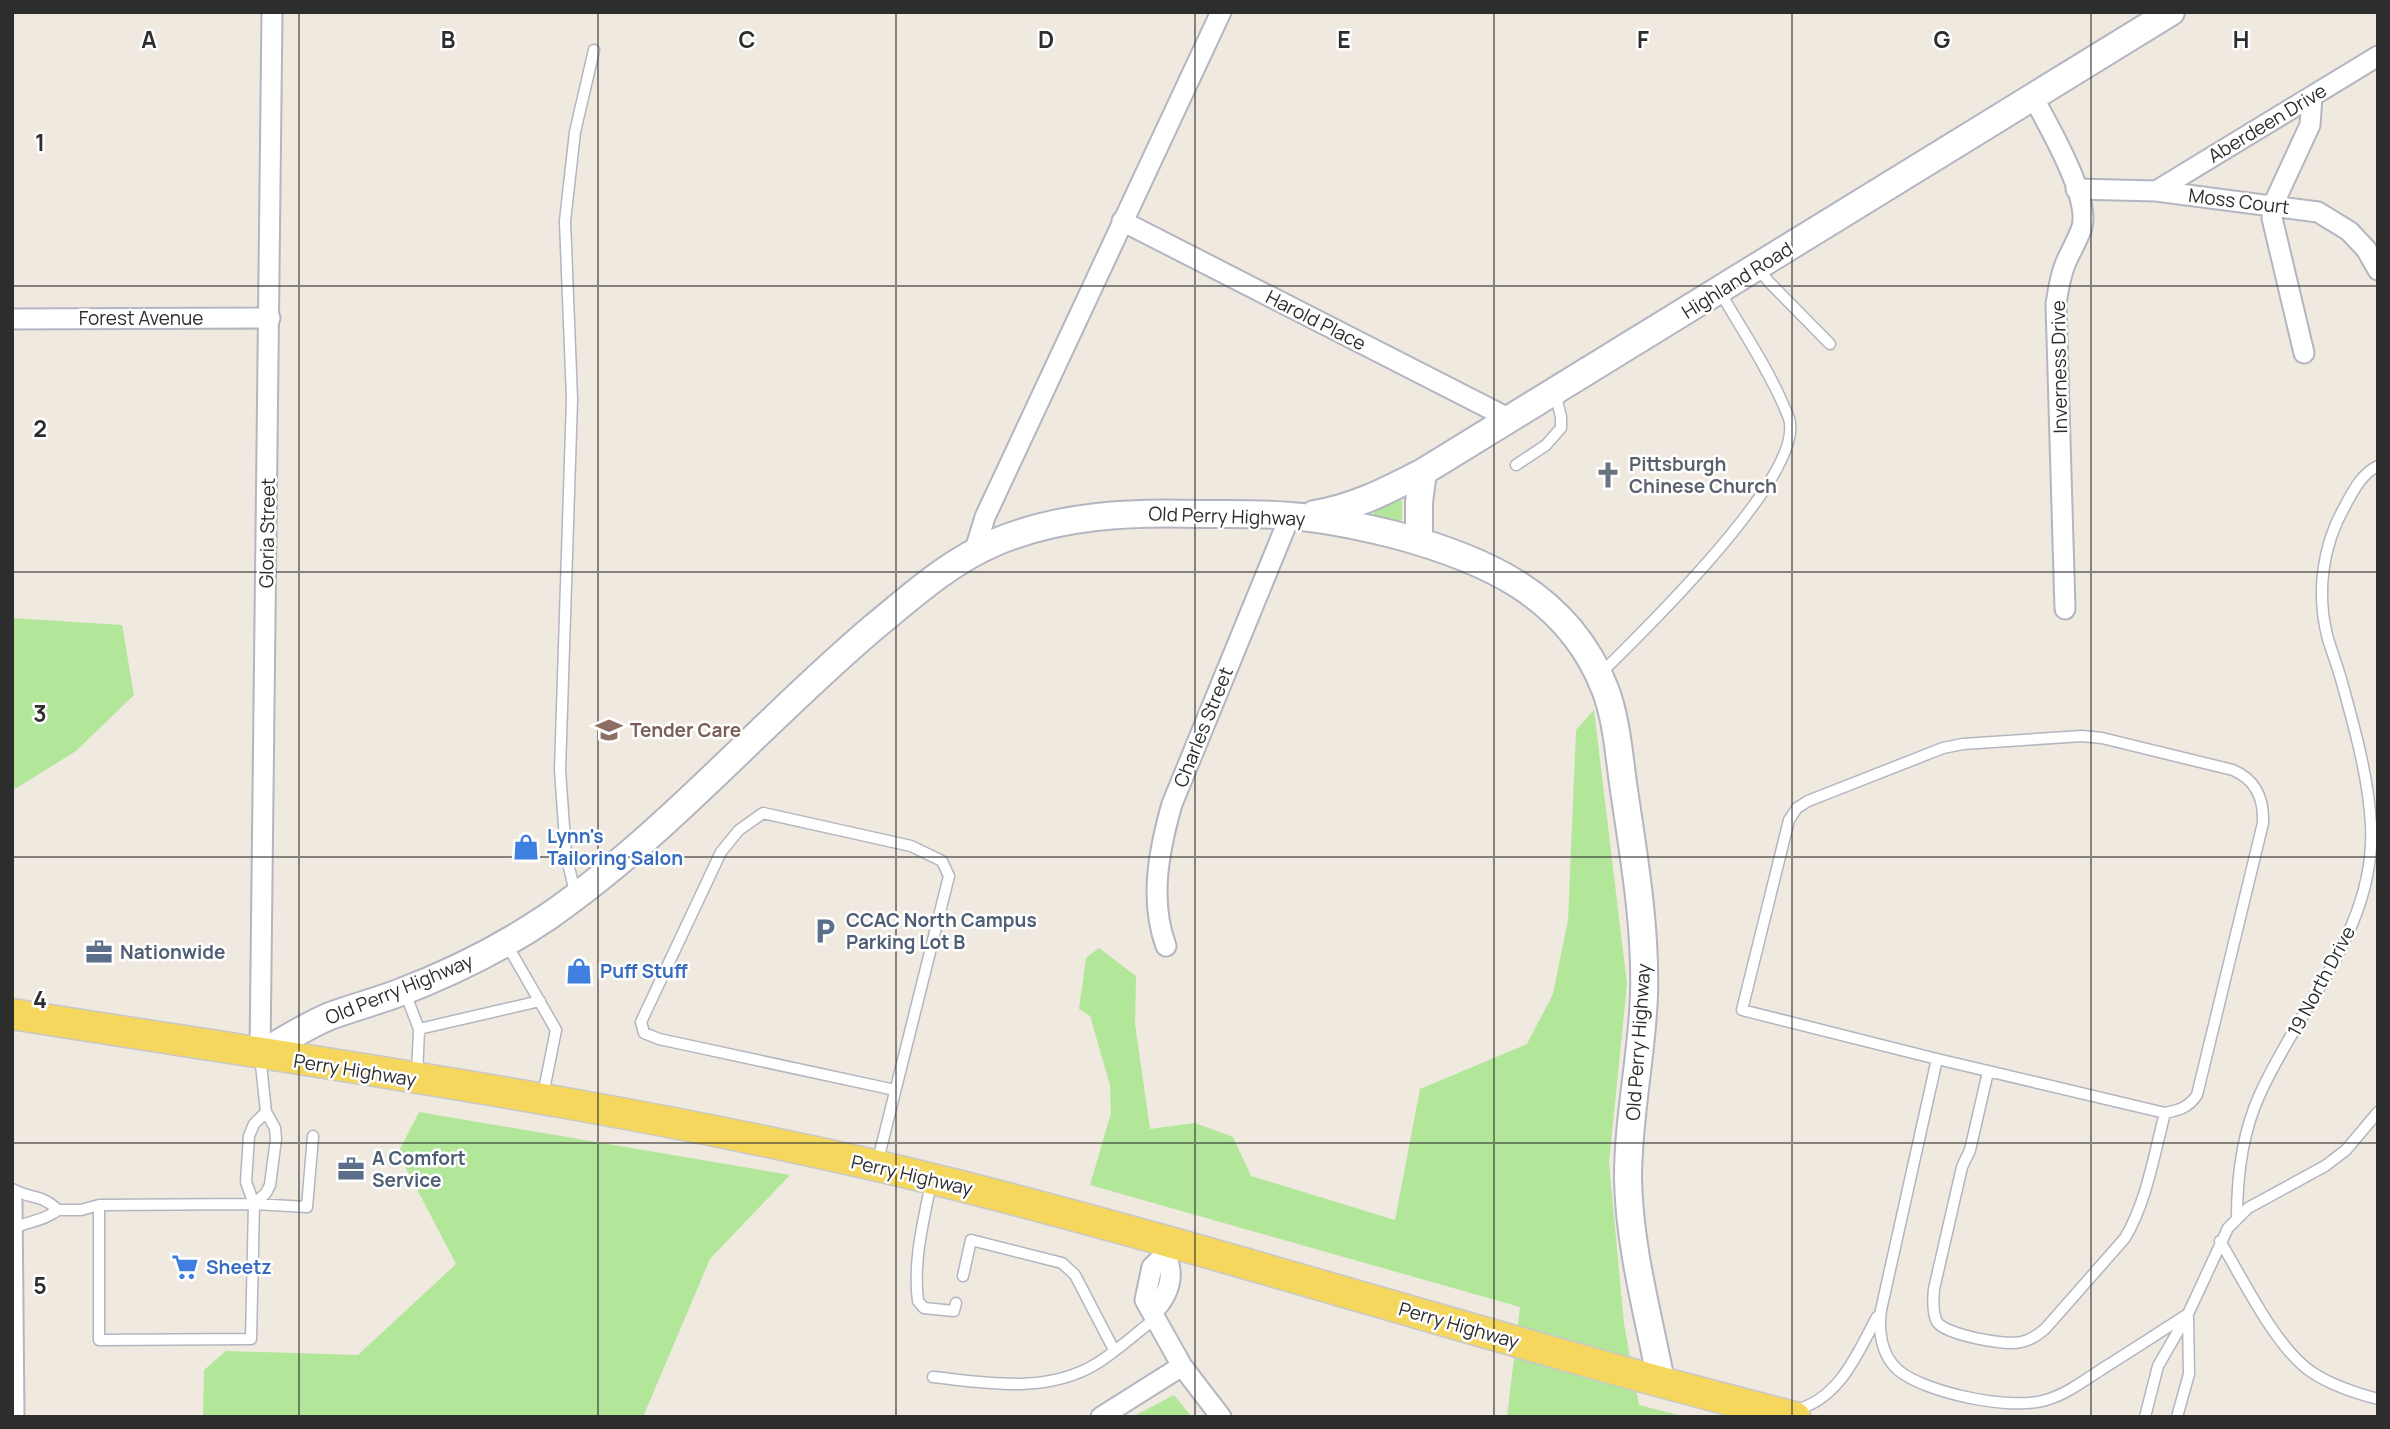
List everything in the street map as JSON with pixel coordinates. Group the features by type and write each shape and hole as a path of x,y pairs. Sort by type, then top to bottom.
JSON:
{"main road":[{"name":"Perry Highway","path":"12,1014 542,1099 691,1127 876,1167 932,1180 1166,1249 1788,1415"}],"street":[{"name":"Gloria Street","path":"260,1054 272,12"},
{"path":"984,548 985,517 1221,12"},
{"name":"Highland Road","path":"1290,516 1347,507 1423,472 2171,12"},
{"name":"Aberdeen Drive","path":"2156,191 2378,56"},
{"path":"2304,353 2272,218 2273,205 2310,125 2312,96"},
{"name":"Inverness Drive","path":"2033,97 2061,149 2082,211 2082,224 2060,278 2056,304 2064,609"},
{"name":"Moss Court","path":"2076,189 2156,191 2318,212 2340,223 2358,240 2378,270"},
{"name":"Harold Place","path":"1122,221 1510,419"},
{"name":"Forest Avenue","path":"12,318 270,318"},
{"path":"1419,541 1419,502 1423,472"},
{"name":"Old Perry Highway","path":"260,1054 327,1017 404,990 469,962 505,943 576,897 637,847 854,644 932,579 984,548 1036,529 1129,513 1290,516 1334,522 1419,541 1499,572 1537,597 1570,629 1608,695 1642,916 1645,965 1644,1001 1629,1146 1629,1201 1661,1381"},
{"name":"Charles Street","path":"1166,946 1161,932 1156,886 1172,804 1290,516"},
{"path":"12,1201 14,1417"},
{"path":"1166,1249 1170,1272 1164,1301 1154,1315 1182,1366 1221,1417"},
{"path":"1101,1417 1182,1366"}],"lane":[{"path":"576,897 566,855 559,770 572,399 565,221 575,132 594,51"},
{"path":"1758,268 1830,344"},
{"path":"1599,676 1678,597 1725,540 1772,480 1790,441 1790,422 1775,386 1719,291"},
{"path":"1516,465 1546,444 1561,428 1555,392"},
{"name":"19 North Drive","path":"2237,1217 2239,1163 2259,1096 2340,951 2362,898 2371,825 2365,777 2328,636 2321,601 2321,583 2331,540 2341,513 2369,471 2378,466"},
{"path":"2045,738 2102,738 2245,775 2262,798 2263,823 2197,1095 2191,1104 2183,1109 2165,1113 1988,1072 1742,1010 1789,820 1797,808 1808,801 1943,748 1963,744 2045,738"},
{"path":"876,1167 949,876 942,861 911,846 763,813 739,830 721,852 641,1022 644,1033 659,1039 895,1090"},
{"path":"505,943 556,1030 542,1099"},
{"path":"404,990 419,1029 416,1079"},
{"path":"419,1029 540,1001"},
{"path":"254,1204 270,1185 275,1128 266,1112 260,1054"},
{"path":"1937,1059 1881,1310 1880,1339 1898,1370 1926,1385 1950,1393 2013,1404 2046,1401 2061,1395 2188,1314"},
{"path":"1988,1072 1970,1150 1959,1180 1933,1301 1938,1324 1948,1330 2004,1344 2032,1339 2045,1329 2125,1238 2141,1204 2165,1113"},
{"path":"99,1205 99,1340 251,1339 254,1204 246,1182 249,1136 254,1124 266,1112"},
{"path":"2145,1417 2158,1366 2188,1314 2220,1241 2237,1217 2260,1201 2325,1166 2346,1150 2378,1112"},
{"path":"12,1229 26,1222 46,1220 58,1210 81,1210 99,1205 254,1204 307,1207 313,1136"},
{"path":"932,1180 919,1240 915,1276 918,1301 925,1308 954,1311 956,1303"},
{"path":"12,1189 26,1196 45,1198 58,1210"},
{"path":"963,1276 971,1240 1062,1263 1075,1275 1114,1350"},
{"path":"2220,1241 2280,1340 2294,1357 2325,1380 2378,1399"},
{"path":"1788,1415 1811,1405 1831,1390 1848,1371 1881,1310"},
{"path":"2178,1417 2189,1374 2188,1314"},
{"path":"933,1377 997,1384 1046,1383 1069,1378 1097,1363 1154,1315"}],"green space":[{"path":"1398,499 1402,501 1402,520 1396,523 1373,517 1374,510"},
{"path":"12,618 122,625 134,695 76,751 15,789 12,785"},
{"path":"1594,710 1627,984 1609,1162 1624,1324 1639,1405 1686,1417 1507,1417 1520,1307 1090,1185 1111,1113 1110,1085 1090,1016 1079,1009 1086,958 1099,948 1136,976 1135,1024 1150,1129 1195,1123 1233,1137 1251,1176 1395,1220 1420,1089 1527,1044 1553,994 1568,920 1576,730"},
{"path":"419,1112 790,1175 710,1259 643,1417 203,1417 204,1370 226,1351 358,1355 456,1264 398,1153"},
{"path":"1174,1395 1192,1417 1132,1417"}],"place":[{"name":"Pittsburgh Chinese Church","path":"1608,475"},
{"name":"Tender Care","path":"609,730"},
{"name":"Lynn's Tailoring Salon","path":"526,847"},
{"name":"CCAC North Campus Parking Lot B","path":"825,931"},
{"name":"Nationwide","path":"99,952"},
{"name":"Puff Stuff","path":"579,971"},
{"name":"A Comfort Service","path":"351,1169"},
{"name":"Sheetz","path":"185,1267"}]}
